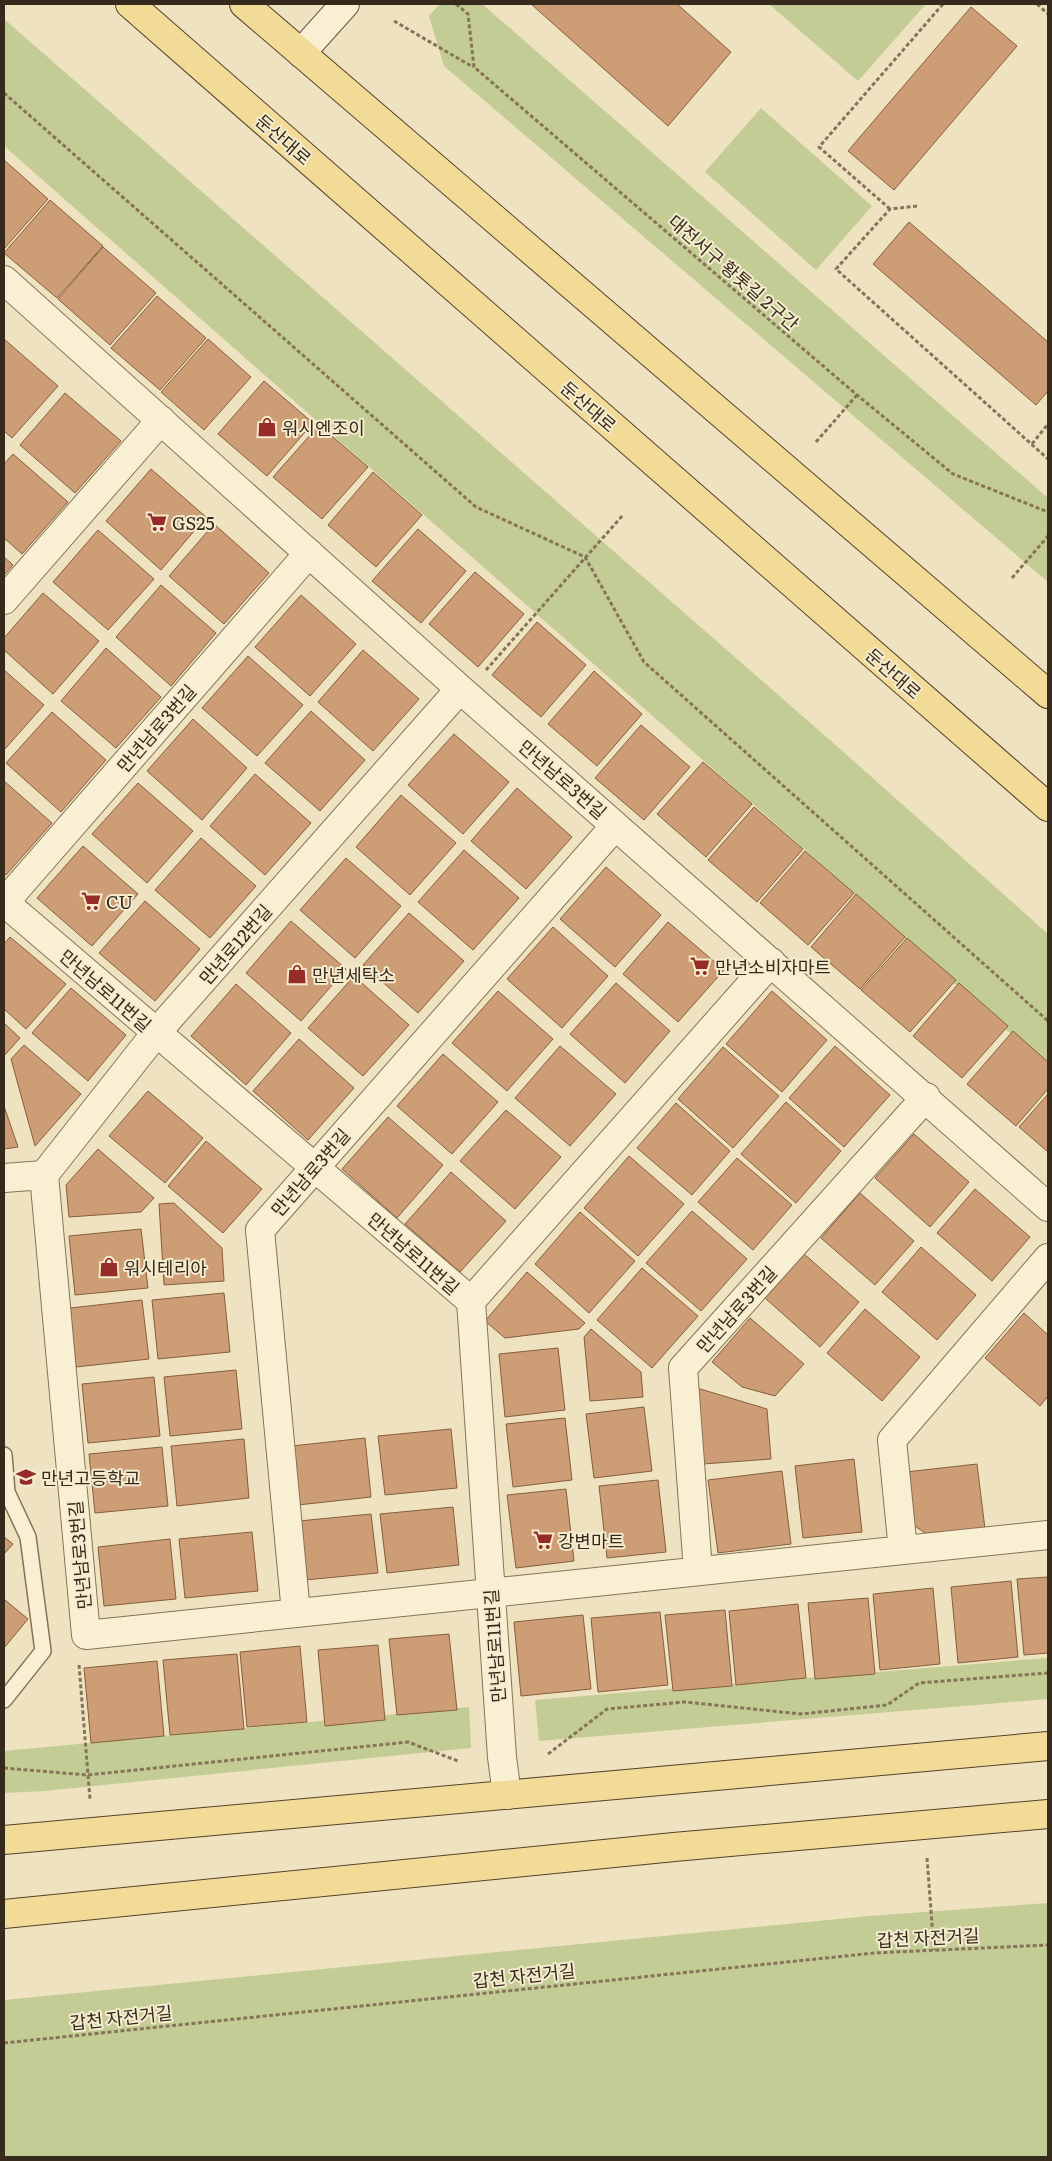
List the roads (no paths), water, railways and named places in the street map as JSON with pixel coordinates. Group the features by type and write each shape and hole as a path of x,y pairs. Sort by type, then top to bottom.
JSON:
{"main road":[{"name":"둔산대로","path":"130,4 1048,807"},
{"path":"244,4 1048,694"},
{"path":"4,1840 1048,1746"},
{"path":"4,1914 674,1847 1048,1814"}],"street":[{"path":"301,53 345,4"},
{"name":"만년남로3번길","path":"8,293 161,420 463,691 926,1097 1048,1207"},
{"path":"4,600 161,420"},
{"name":"만년남로3번길","path":"4,903 309,553"},
{"name":"만년로12번길","path":"44,1175 156,1034 463,691"},
{"name":"만년남로3번길","path":"296,1613 260,1230 616,826"},
{"name":"만년남로11번길","path":"4,903 471,1301 507,1795"},
{"path":"471,1301 771,962"},
{"name":"만년남로3번길","path":"698,1571 682,1368 926,1097"},
{"path":"4,1178 44,1175"},
{"name":"만년남로3번길","path":"44,1175 86,1635 1048,1535"},
{"path":"903,1550 892,1440 1048,1258"}],"lane":[{"path":"4,1455 7,1492 28,1537 43,1651 4,1700"}],"place":[{"name":"워시엔조이","path":"267,427"},
{"name":"GS25","path":"157,522"},
{"name":"CU","path":"91,901"},
{"name":"만년소비자마트","path":"700,966"},
{"name":"만년세탁소","path":"297,974"},
{"name":"워시테리아","path":"109,1267"},
{"name":"만년고등학교","path":"26,1477"},
{"name":"강변마트","path":"543,1540"}]}
